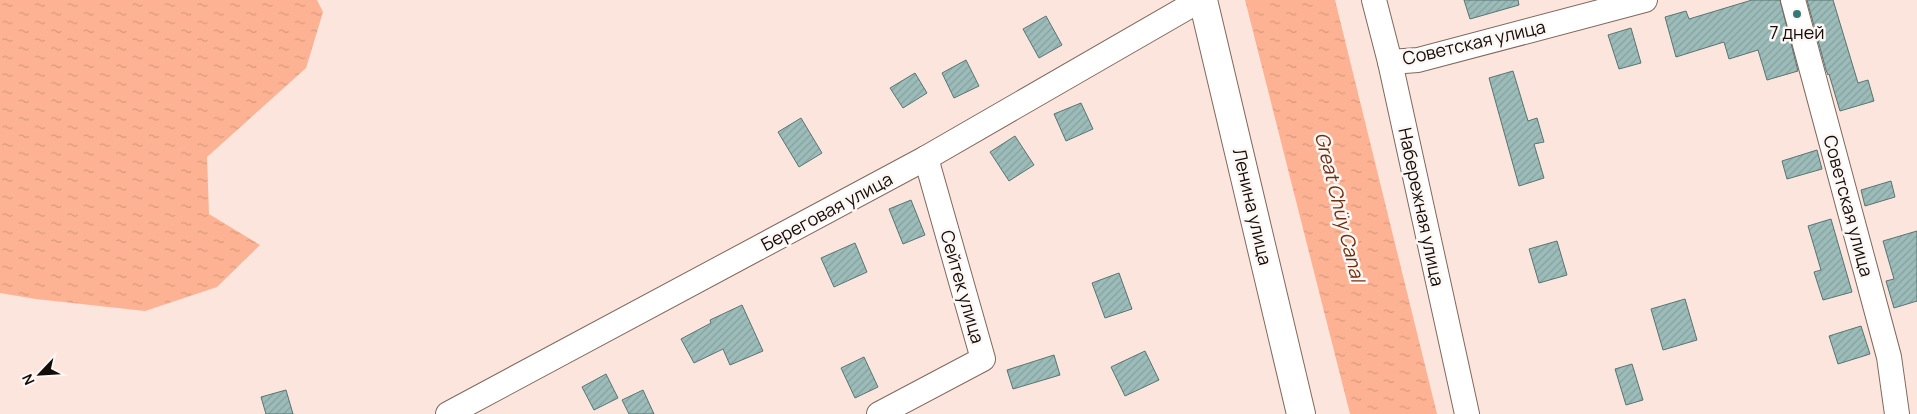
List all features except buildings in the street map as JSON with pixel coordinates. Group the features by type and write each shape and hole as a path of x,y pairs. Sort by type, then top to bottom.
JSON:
{"street":[{"name":"Береговая улица","path":"448,414 926,158 1202,0"},
{"name":"Ленина улица","path":"1202,0 1301,414"},
{"name":"Набережная улица","path":"1374,0 1390,62 1467,414"},
{"name":"Советская улица","path":"1390,62 1418,60 1646,0"},
{"name":"Советская улица","path":"1793,0 1889,357 1897,414"},
{"name":"Сейтек улица","path":"879,414 983,359 926,158"}],"water":[{"path":"0,0 317,0 323,12 306,68 207,157 209,214 260,245 217,287 145,311 36,299 0,293"},
{"name":"Great Chüy Canal","path":"1245,0 1335,0 1437,414 1350,414"}],"place":[{"name":"7 дней","path":"1797,14"}]}
